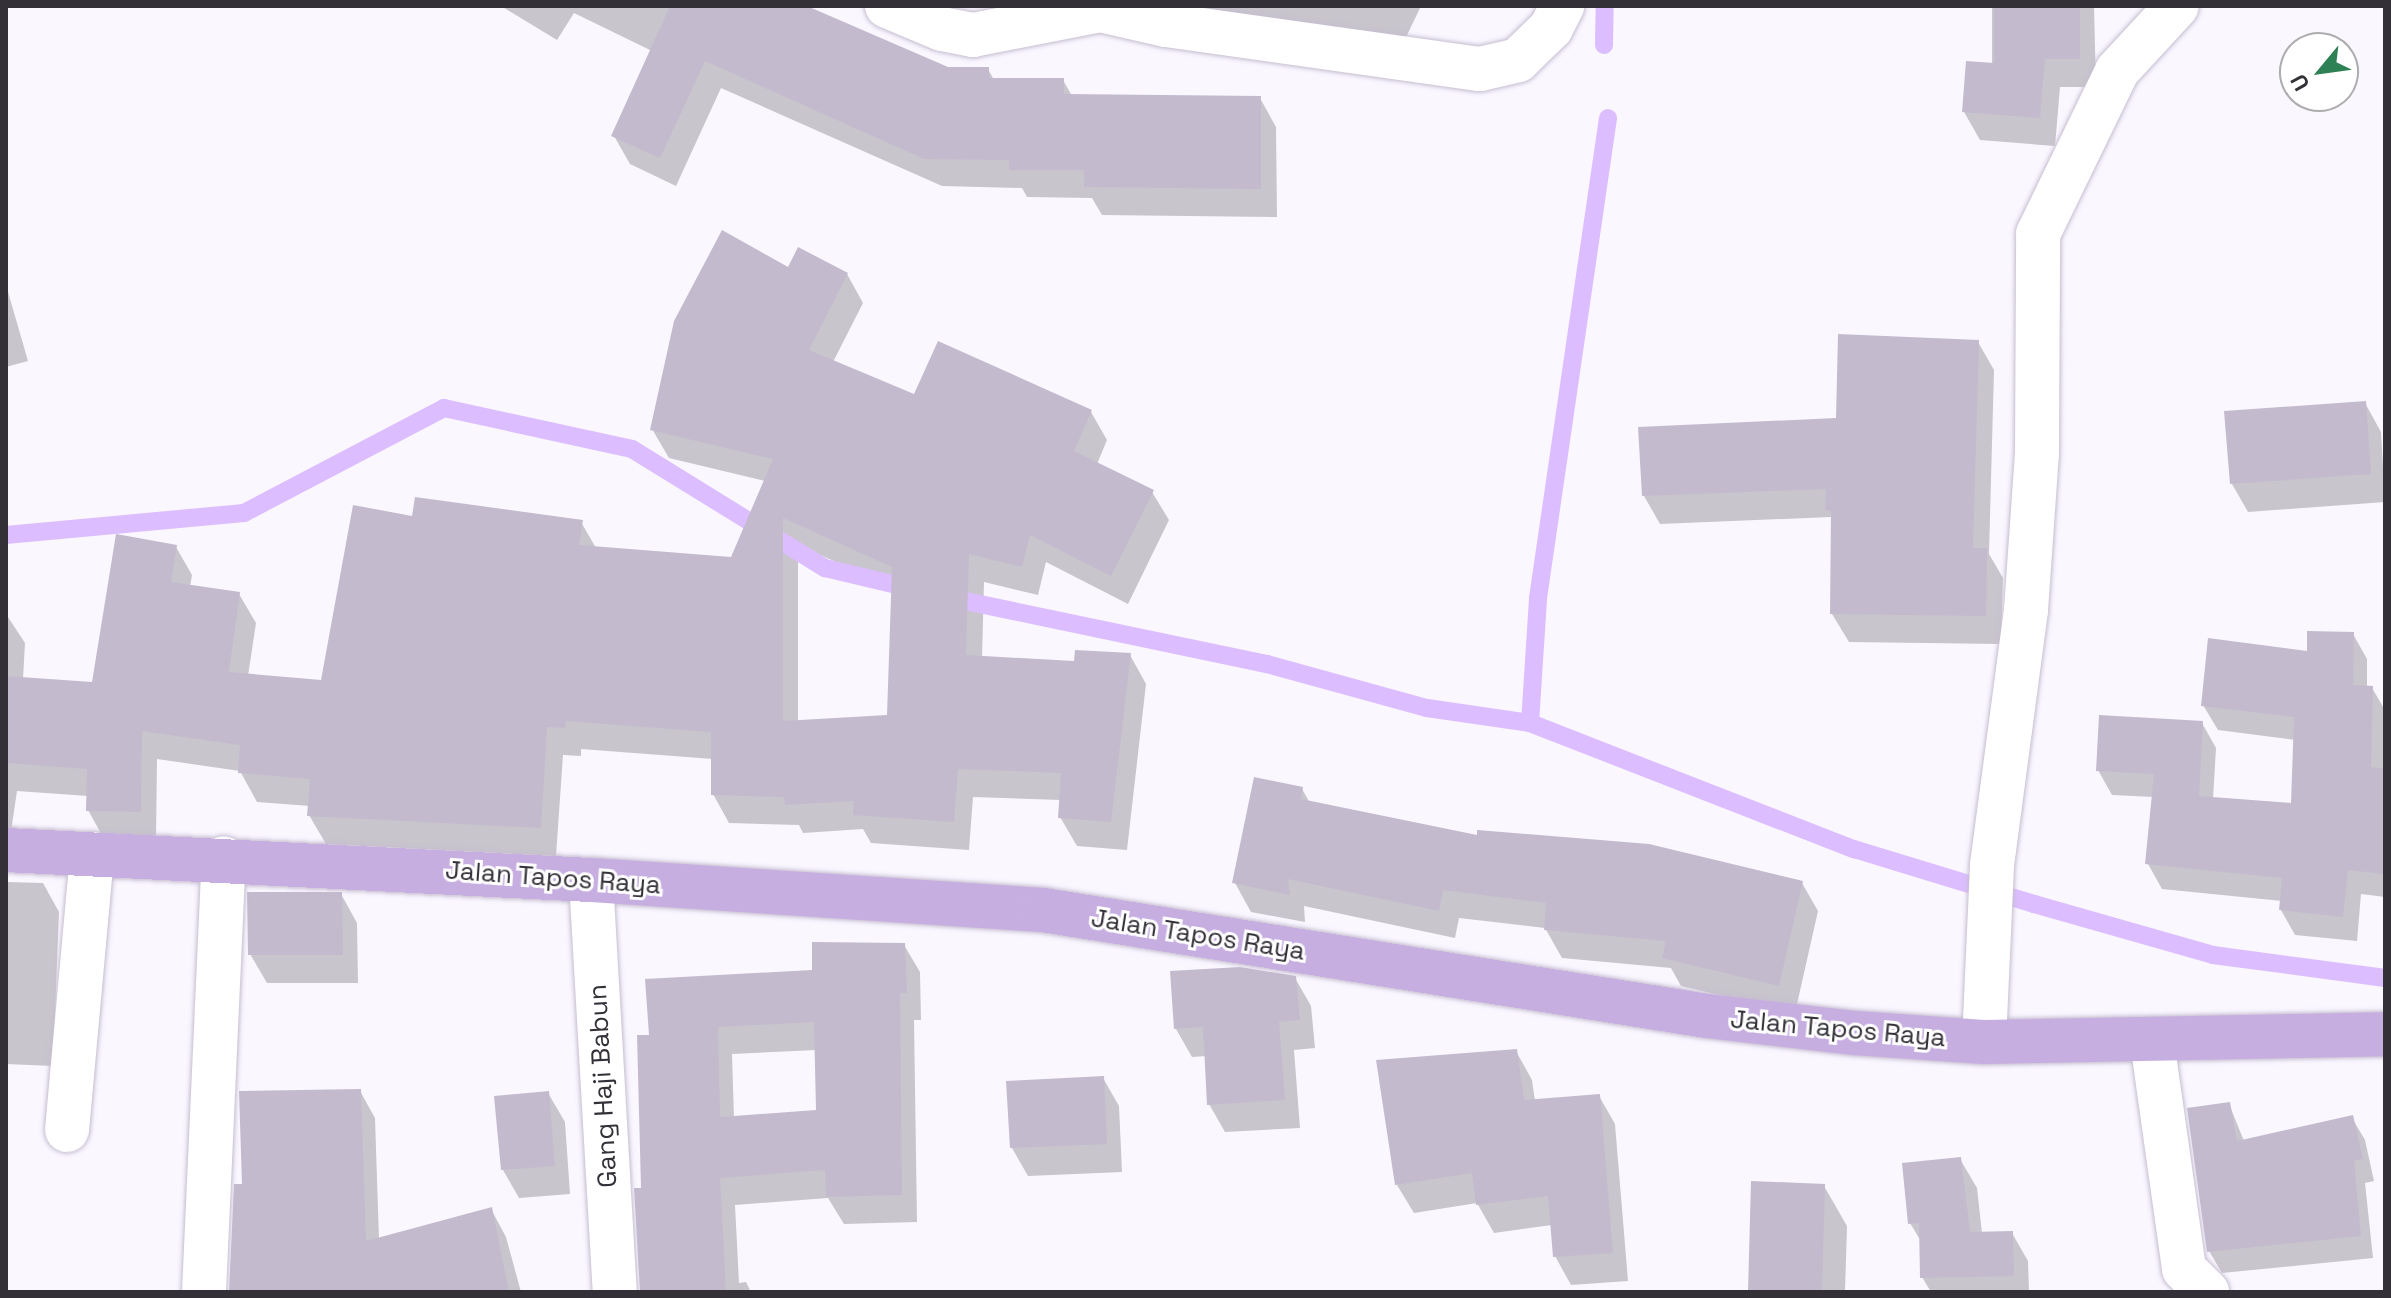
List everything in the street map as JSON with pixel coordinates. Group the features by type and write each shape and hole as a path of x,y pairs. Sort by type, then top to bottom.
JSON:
{"main road":[{"name":"Jalan Tapos Raya","path":"6,850 224,858 1043,910 1707,1016 1984,1042 2385,1034"}],"street":[{"path":"887,6 942,29 973,35 1089,8 1480,69 1518,60 1551,28 1562,6"},
{"path":"1984,1042 1992,865 2026,610 2037,453 2038,234 2117,71 2177,6"},
{"path":"67,1130 92,854"},
{"path":"204,1292 224,858"},
{"name":"Gang Haji Babun","path":"591,880 615,1292"},
{"path":"2152,1041 2184,1269 2207,1292"}],"building":[{"path":"670,6 807,6 948,67 989,67 989,78 1064,78 1064,94 1261,96 1261,189 1084,187 1084,170 1009,170 1009,160 924,159 705,61 660,158 611,136"},
{"path":"1994,6 2080,6 2080,59 2045,59 2040,118 1962,112 1966,61 1994,63"},
{"path":"722,230 788,267 798,247 848,273 809,350 914,394 938,341 1092,410 1074,451 1154,490 1111,576 1030,535 1022,567 969,554 966,655 1074,661 1075,650 1131,653 1111,822 1058,818 1061,773 958,769 954,822 853,815 854,801 785,805 784,797 711,795 711,732 566,721 565,728 547,727 541,828 307,816 310,779 238,773 240,745 142,731 141,812 86,811 87,769 6,763 6,676 92,682 116,534 177,545 171,582 240,592 229,672 321,680 353,505 412,516 415,497 583,520 579,545 731,557 773,459 650,430 674,321","holes":["783,518 892,567 887,715 783,721"]},
{"path":"1838,334 1979,340 1973,548 1987,548 1986,616 1830,614 1831,511 1825,510 1826,489 1642,496 1638,427 1836,418"},
{"path":"2366,401 2371,474 2230,484 2224,411"},
{"path":"2307,631 2354,632 2353,685 2373,686 2371,767 2385,769 2385,874 2348,870 2343,917 2279,910 2282,878 2145,864 2154,774 2096,771 2099,715 2203,721 2199,796 2291,803 2294,717 2201,706 2208,638 2307,651"},
{"path":"1254,777 1303,787 1301,799 1477,835 1477,830 1649,844 1803,881 1779,986 1662,958 1666,941 1544,930 1546,903 1443,890 1439,911 1288,879 1290,895 1232,883"},
{"path":"247,892 342,892 343,955 248,955"},
{"path":"812,942 905,943 907,993 900,993 902,1195 826,1197 825,1170 720,1178 726,1292 640,1292 634,1188 641,1188 637,1035 649,1035 645,979 812,970","holes":["814,1022 816,1110 720,1117 718,1027"]},
{"path":"1240,967 1296,976 1300,1020 1279,1022 1285,1100 1207,1105 1203,1027 1174,1029 1170,971"},
{"path":"1517,1049 1524,1100 1600,1094 1613,1253 1553,1257 1548,1196 1476,1205 1472,1173 1395,1185 1376,1060"},
{"path":"1104,1076 1107,1144 1010,1148 1006,1081"},
{"path":"361,1089 366,1241 492,1207 509,1292 229,1292 234,1184 242,1184 239,1091"},
{"path":"549,1091 555,1166 501,1170 494,1096"},
{"path":"2230,1102 2237,1141 2353,1115 2363,1159 2354,1161 2361,1236 2207,1252 2187,1108"},
{"path":"1961,1157 1970,1232 2013,1231 2014,1276 1920,1278 1919,1223 1908,1224 1902,1163"},
{"path":"1751,1181 1825,1184 1822,1292 1748,1292"}],"waterway":[{"path":"1604,45 1605,6"},
{"path":"1530,723 1538,598 1608,118"},
{"path":"6,535 244,513 444,408 632,449 825,568 914,589"},
{"path":"946,597 1267,664 1427,708 1530,723 1854,849 2034,904 2213,955 2385,978"}]}
